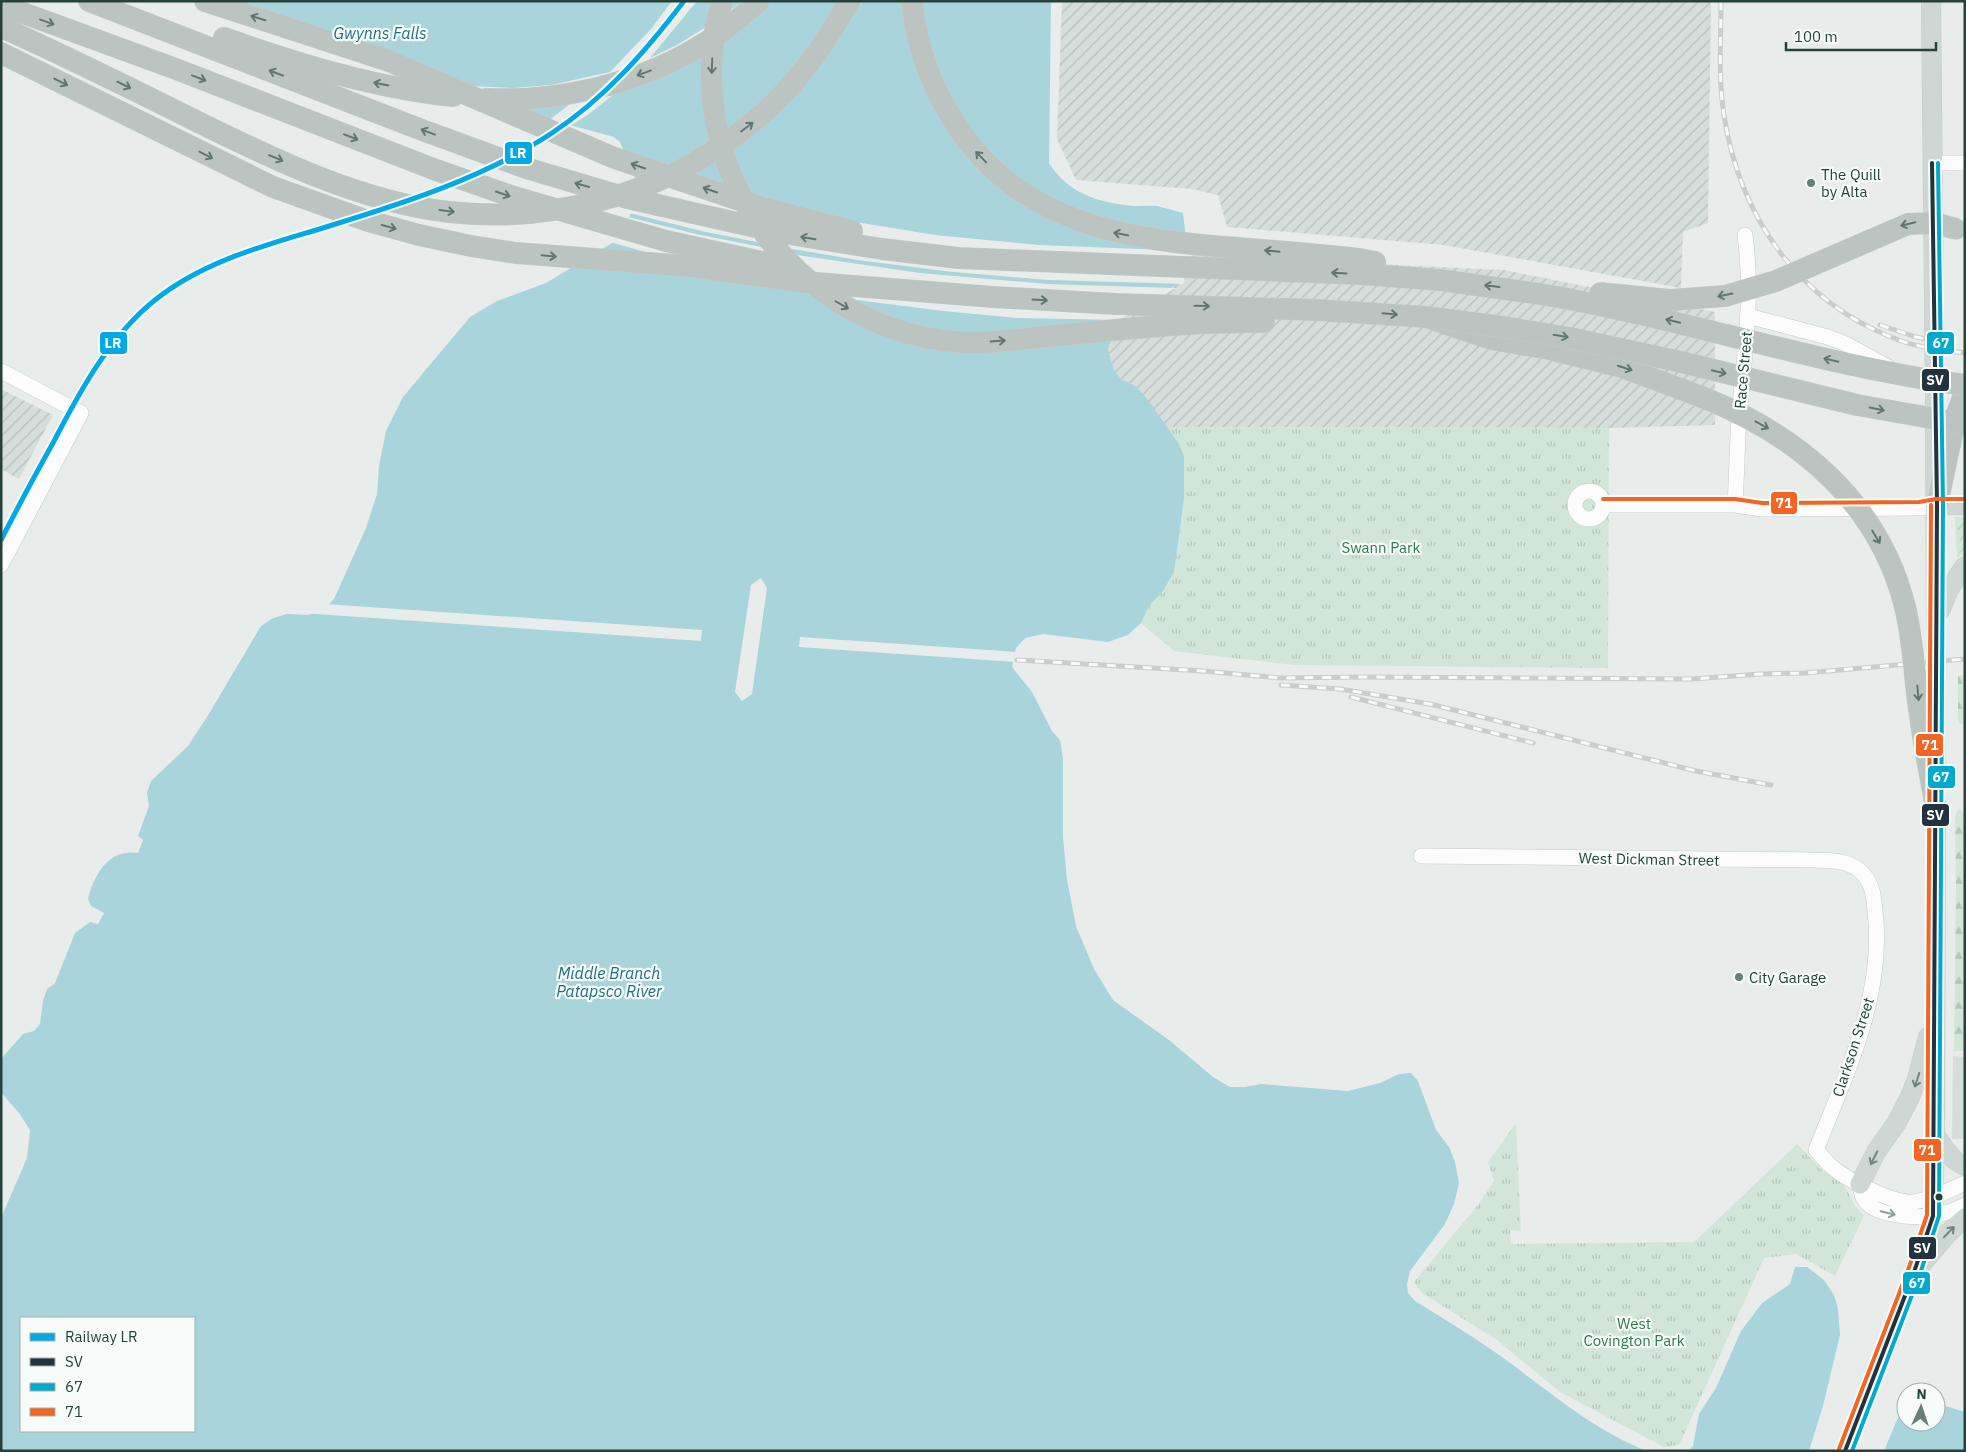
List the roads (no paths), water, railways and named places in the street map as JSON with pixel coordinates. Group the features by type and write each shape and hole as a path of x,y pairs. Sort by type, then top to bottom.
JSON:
{"highway":[{"path":"89,1 455,143 534,170 627,198 777,232 847,244 958,258 1065,264 1322,272 1440,280 1540,294 1640,313 1854,365 1965,384"},
{"path":"119,1 256,49 390,86 443,95 528,99 575,93 600,87 672,62 719,34 759,1"},
{"path":"205,1 389,61 612,157 763,208 877,236 1065,264"},
{"path":"722,1 716,24 712,56 713,98 720,142 740,195 758,226 791,266 831,298 861,315 891,328 924,337 958,342 982,342 1176,324 1286,322 1354,312"},
{"path":"1,27 76,61 232,138 278,159 352,188 388,200 428,209 470,214 519,214 560,210 622,194 665,178 708,154 752,123 794,82 808,65 850,1"},
{"path":"912,1 923,57 930,77 949,114 970,144 987,162 1015,187 1043,206 1080,222 1112,232 1170,241 1367,260 1440,280"},
{"path":"1,5 176,69 436,170 511,196 631,232 701,249 782,266 922,290"},
{"path":"1,53 273,187 368,221 418,235 516,253 679,266 803,282 1053,301 1354,312 1498,326 1570,338 1677,361 1858,405 1965,424"},
{"path":"1540,294 1609,292 1654,299 1679,300 1725,296 1776,281 1908,224 1935,223 1965,234"},
{"path":"1426,318 1491,339 1599,360 1670,384 1724,406 1765,426 1799,449 1832,478 1856,507 1879,542 1889,561 1905,606 1936,809"},
{"path":"1937,505 1956,416 1965,392"}],"main road":[{"path":"1844,1451 1913,1275 1933,1216 1936,999 1937,505 1931,1"},
{"path":"1932,163 1940,124 1942,1"},
{"path":"1937,505 1965,505"},
{"path":"1936,619 1950,589 1965,566"},
{"path":"1860,1184 1876,1152 1905,1108 1915,1086 1936,999"},
{"path":"1935,1135 1950,1156 1956,1162 1965,1166"},
{"path":"1913,1275 1948,1232 1965,1218"}],"street":[{"path":"1932,163 1965,163"},
{"name":"Race Street","path":"1735,505 1750,278 1745,235"},
{"path":"1748,316 1828,337 1846,344 1895,371 1921,378 1965,384"},
{"path":"1,371 81,413 1,565"},
{"path":"1603,504 1735,505 1771,509 1920,508 1937,505"},
{"name":"West Dickman Street","path":"1421,856 1836,861 1860,870 1869,882"},
{"name":"Clarkson Street","path":"1860,1184 1834,1168 1816,1150 1862,1029 1871,997 1876,969 1877,942 1874,896 1869,882"},
{"path":"1860,1184 1886,1197 1912,1202 1934,1196 1965,1183"},
{"path":"1860,1184 1864,1201 1884,1212 1899,1215 1933,1216 1965,1205"}],"water":[{"name":"Middle Branch Patapsco River","path":"190,1 1051,1 1049,163 1056,173 1073,188 1102,201 1129,206 1157,206 1183,213 1188,255 1180,283 1120,316 1108,349 1114,370 1121,379 1137,387 1151,404 1179,444 1184,456 1184,499 1174,572 1163,591 1149,606 1141,623 1128,635 1108,642 1043,634 1025,638 1016,648 1012,667 1032,692 1052,731 1060,740 1063,758 1063,837 1067,880 1076,926 1094,969 1113,1000 1169,1040 1213,1077 1230,1087 1261,1084 1348,1091 1380,1083 1399,1074 1411,1073 1418,1081 1436,1130 1449,1147 1455,1162 1459,1183 1454,1204 1445,1224 1410,1271 1407,1284 1408,1293 1415,1301 1459,1328 1590,1421 1628,1443 1647,1451 1,1451 1,1218 27,1158 30,1130 19,1113 1,1092 1,1059 23,1034 34,1031 40,1024 43,1001 47,989 55,983 75,933 90,922 98,924 104,913 91,906 88,899 94,881 104,865 111,859 128,853 138,853 143,840 138,836 149,806 147,793 151,781 188,746 261,626 273,618 287,614 308,615 324,609 334,599 366,528 377,494 379,466 386,431 403,397 470,317 497,301 546,283 617,240 626,228 635,197 635,178 620,142 614,137 522,112"},
{"path":"1795,1267 1807,1267 1824,1280 1834,1295 1838,1309 1840,1335 1823,1406 1809,1451 1688,1451 1693,1446 1699,1414 1716,1388 1741,1331 1762,1303 1790,1284"},
{"path":"1946,1406 1965,1412 1965,1451 1884,1451 1896,1422 1896,1432 1946,1432"}],"railway":[{"path":"1721,1 1721,87 1724,115 1732,151 1743,186 1758,219 1778,249 1800,276 1827,300 1857,321 1891,337 1918,346 1965,353"},
{"path":"1880,325 1916,337 1950,344"},
{"path":"1017,660 1203,671 1280,678 1692,679 1805,673 1965,659"},
{"path":"1281,685 1340,689 1430,704 1696,771 1771,785"},
{"path":"1351,697 1533,743"}],"rail line":[{"name":"LR","path":"1,540 74,404 97,366 123,331 155,300 195,274 237,255 414,199 471,176 526,149 552,133 590,105 640,56 684,1"}],"place":[{"name":"The Quill by Alta","path":"1811,183"},
{"name":"City Garage","path":"1739,977"}],"water label":[{"name":"Gwynns Falls","path":"380,33"}],"park label":[{"name":"Swann Park","path":"1381,547"},
{"name":"West Covington Park","path":"1634,1332"}]}
